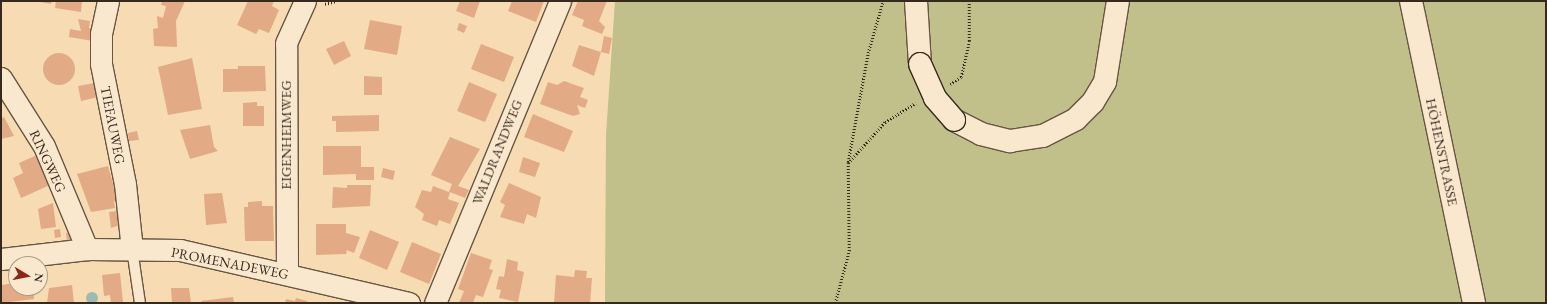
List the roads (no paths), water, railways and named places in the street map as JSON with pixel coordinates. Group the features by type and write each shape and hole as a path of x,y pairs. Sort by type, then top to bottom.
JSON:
{"street":[{"name":"TIEFAUWEG","path":"108,1 101,33 101,64 125,184 132,249"},
{"name":"EIGENHEIMWEG","path":"287,274 286,43 305,1"},
{"name":"WALDRANDWEG","path":"435,303 560,1"},
{"path":"916,1 920,64 935,98 954,120 981,134 1010,141 1043,136 1076,119 1105,82 1118,1"},
{"name":"HÖHENSTRASSE","path":"1411,1 1474,303"},
{"name":"RINGWEG","path":"1,78 44,146 87,249"},
{"name":"PROMENADEWEG","path":"1,259 87,249 180,250 409,303"}],"lane":[{"path":"132,249 140,303"}],"water":[{"path":"90,292 94,292 98,298 94,304 90,304 86,300 86,296"}]}
